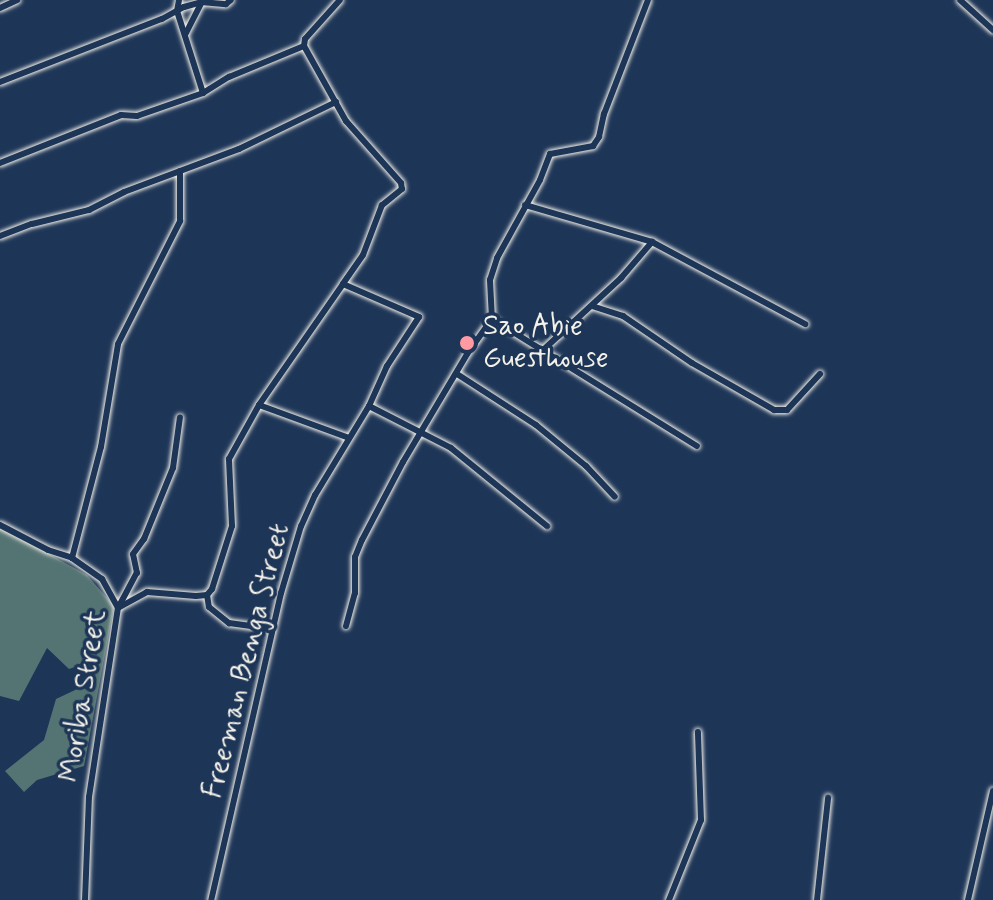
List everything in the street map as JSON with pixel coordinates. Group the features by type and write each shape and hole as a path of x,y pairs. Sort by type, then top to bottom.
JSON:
{"street":[{"path":"0,8 17,0"},
{"path":"179,0 177,11 203,93"},
{"path":"0,82 201,2 226,4 231,0"},
{"path":"273,629 229,623 209,607 207,595 212,589 232,526 229,459 259,405 363,255 382,205 402,189 399,179 374,156 336,102 304,46 305,39 332,3 340,0"},
{"path":"346,626 355,593 358,548 422,431 492,319 489,301 492,269 550,154 593,146 599,137 607,105 619,83 648,0"},
{"path":"960,0 993,30"},
{"path":"185,35 201,2"},
{"path":"0,163 121,115 137,116 203,93 229,77 304,46"},
{"path":"0,236 32,224 89,210 124,192 239,149 336,102"},
{"path":"72,558 101,447 115,355 123,330 180,221 183,204 180,171"},
{"path":"525,205 652,242 805,324"},
{"path":"542,351 592,306 652,242"},
{"name":"Freeman Benga Street","path":"211,900 273,629 301,526 369,406 387,366 419,317 343,284"},
{"path":"592,306 623,316 692,363 774,410 787,410 820,374"},
{"path":"492,319 697,446"},
{"path":"457,374 536,425 586,466 615,497"},
{"path":"259,405 349,438"},
{"path":"369,406 396,423 422,431 451,448 547,526"},
{"name":"Moriba Street","path":"85,900 89,797 118,608 137,573 133,554 144,539 173,468 180,417"},
{"path":"0,525 48,550 72,558 102,579 118,608 147,592 207,595"},
{"path":"669,900 701,820 698,732"},
{"path":"968,900 993,791"},
{"path":"817,900 828,798"}],"green space":[{"path":"0,527 87,575 114,606 84,766 37,780 24,792 5,771 44,740 56,699 92,682 84,664 69,669 47,648 19,701 0,696"}],"place":[{"name":"Sao Abie Guesthouse","path":"467,343"}]}
